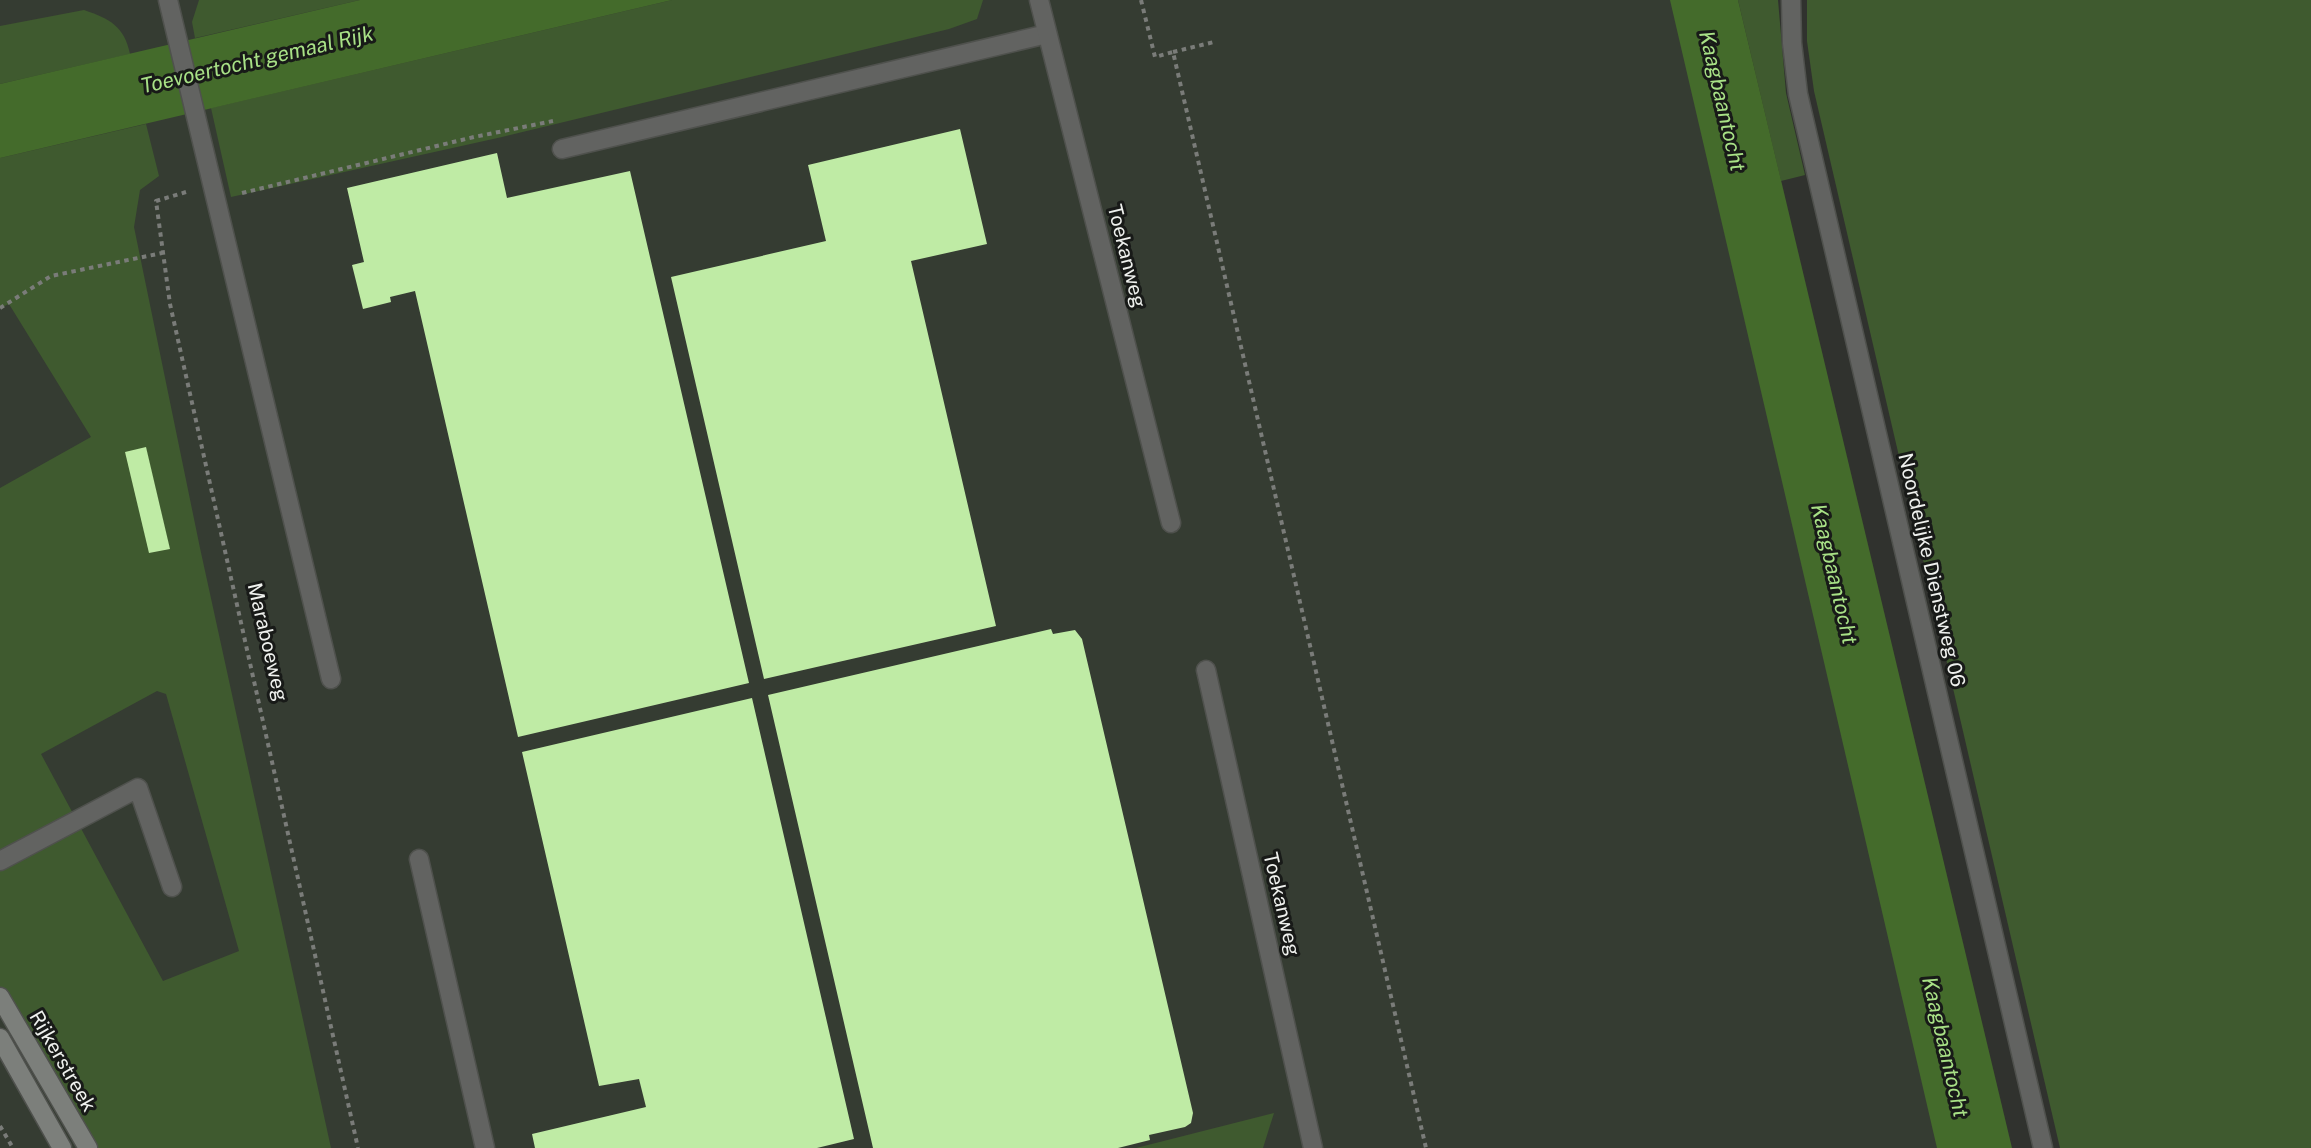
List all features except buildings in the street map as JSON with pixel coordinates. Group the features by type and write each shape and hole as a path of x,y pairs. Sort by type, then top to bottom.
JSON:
{"street":[{"path":"168,0 197,130 331,679"},
{"name":"Toekanweg","path":"1039,0 1171,523"},
{"name":"Noordelijke Dienstweg 06","path":"1791,0 1792,43 1798,94 2043,1148"},
{"path":"561,149 1047,34"},
{"name":"Toekanweg","path":"1206,670 1313,1148"},
{"path":"0,861 138,788 172,887"},
{"path":"419,859 485,1148"},
{"name":"Rijkerstreek","path":"0,997 88,1148"},
{"path":"0,1038 62,1148"}],"path":[{"path":"1141,0 1155,57 1214,42"},
{"path":"1173,52 1426,1148"},
{"path":"210,184 233,178 237,194 474,137 555,121 561,149"},
{"name":"Maraboeweg","path":"210,184 156,201 162,253 170,304 358,1148"},
{"path":"0,308 51,276 162,253"},
{"path":"0,1126 13,1148"}],"shaded area":[{"path":"0,0 1674,0 1945,1148 0,1148"},
{"path":"199,0 360,0 195,38 192,22"},
{"path":"672,0 983,0 977,19 949,29 502,137 231,197 211,108"},
{"path":"1738,0 1778,0 1786,93 1805,175 1781,181"},
{"path":"1807,0 2311,0 2311,1148 2060,1148 1814,91 1807,41"},
{"path":"84,10 108,20 120,30 130,54 0,84 0,26"},
{"path":"146,124 159,176 140,190 134,227 200,548 331,1148 88,1148 0,997 0,488 91,437 9,304 0,308 0,158","holes":["157,691 166,694 239,951 163,981 41,754"]},
{"path":"1274,1113 1263,1148 1136,1148"}],"water":[{"name":"Toevoertocht gemaal Rijk","path":"360,0 672,0 0,158 0,84"},
{"name":"Kaagbaantocht","path":"1670,0 1738,0 2012,1148 1937,1148"}]}
